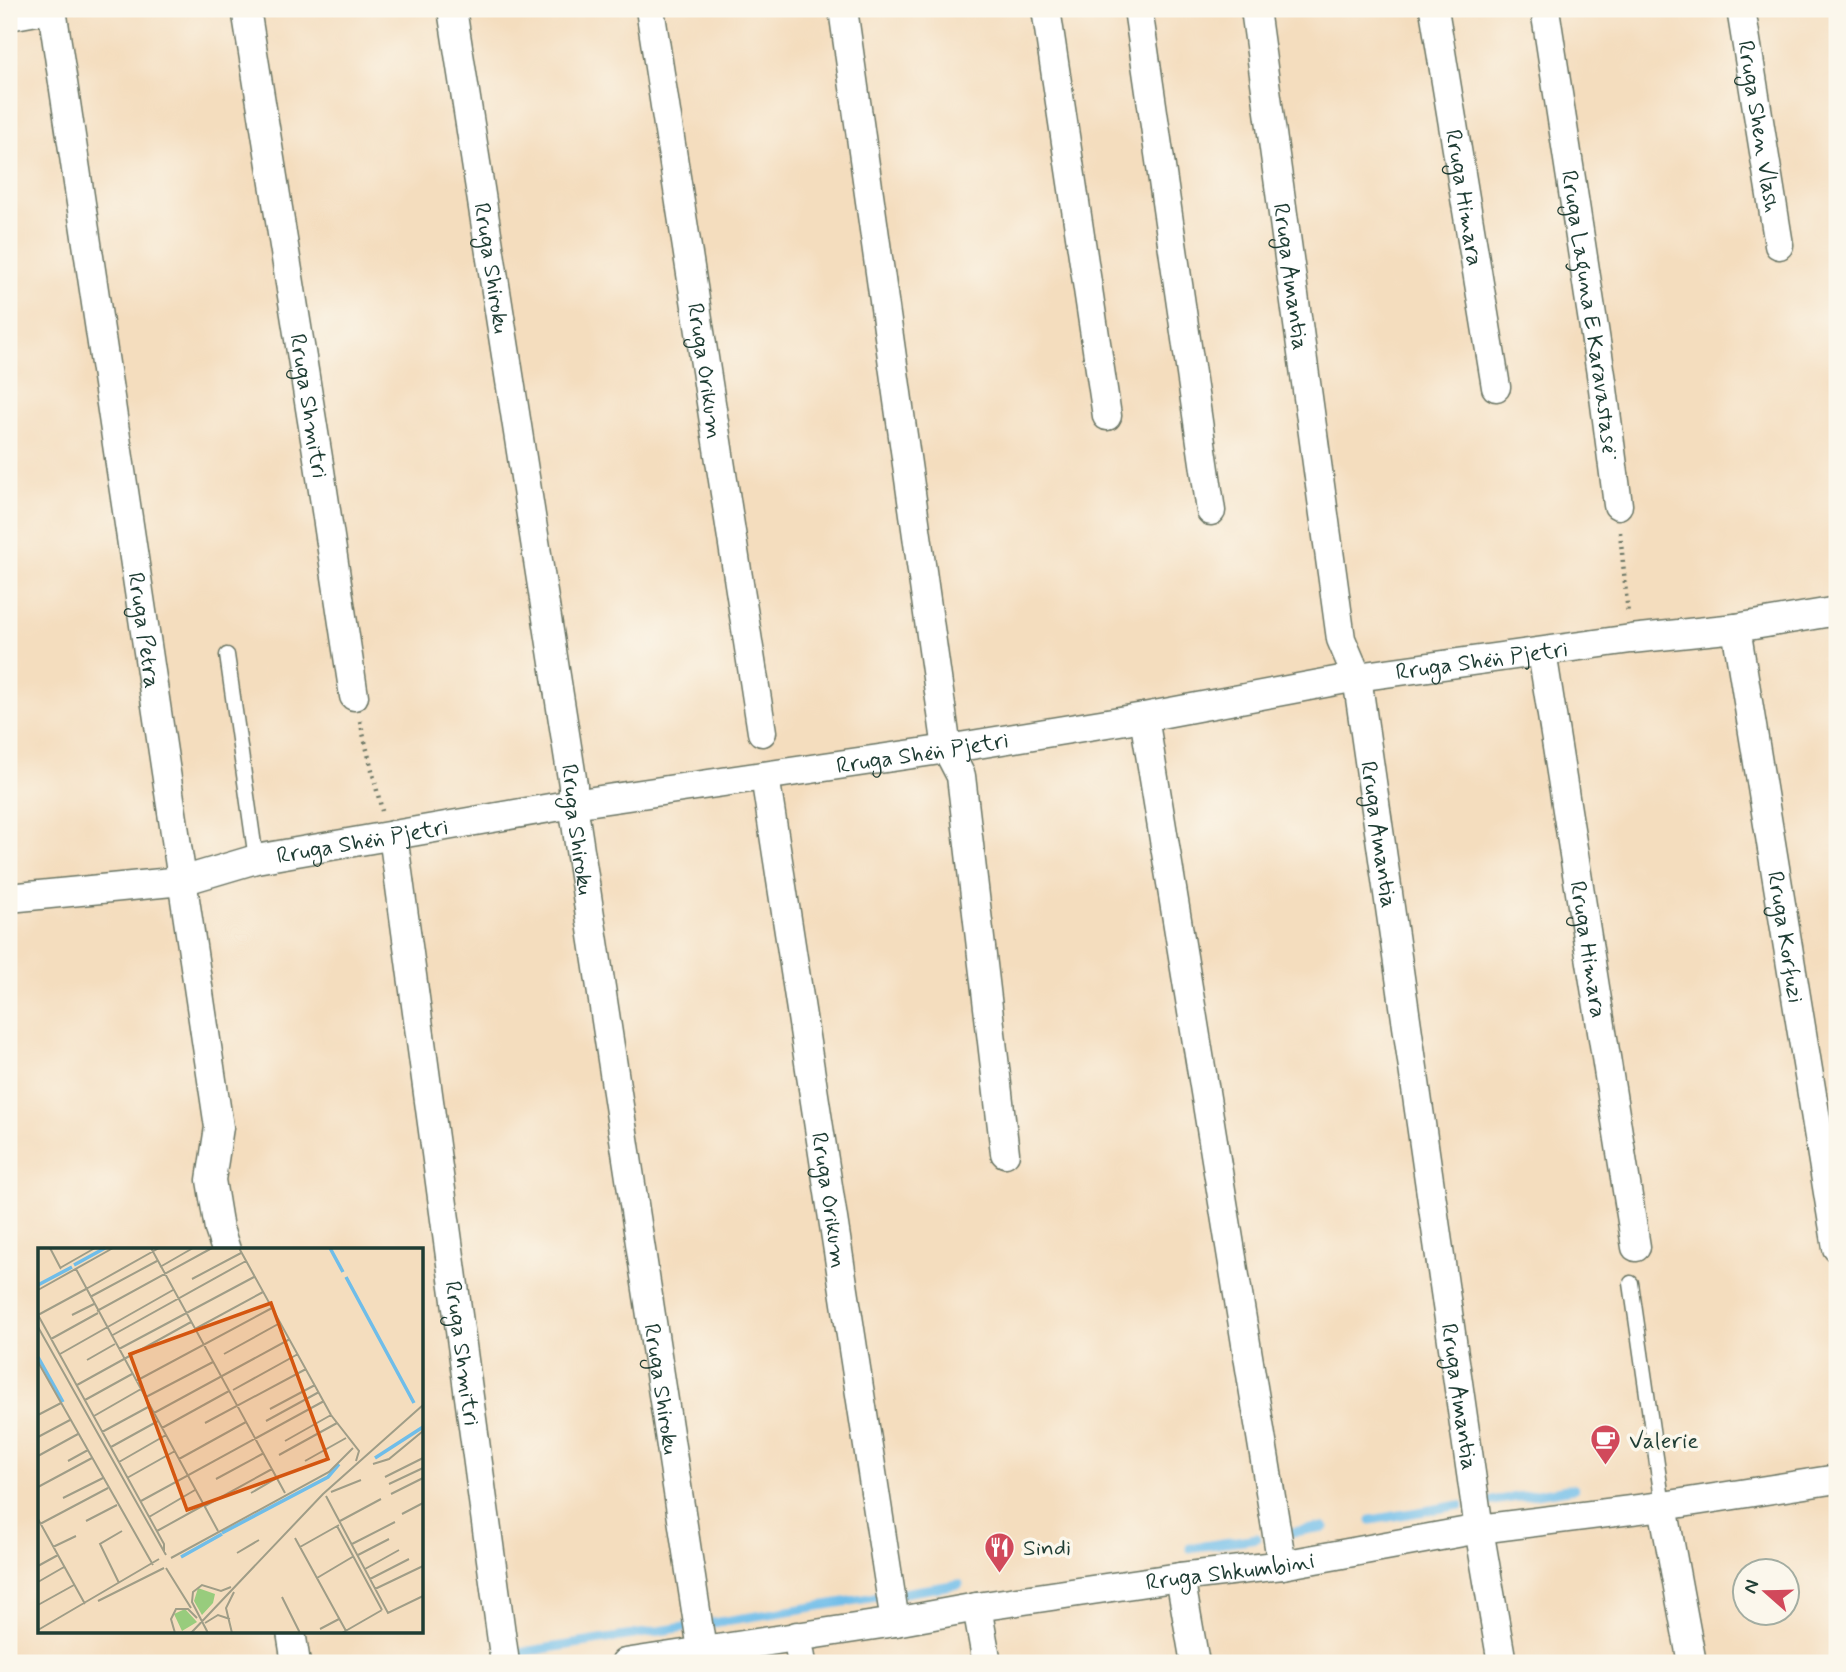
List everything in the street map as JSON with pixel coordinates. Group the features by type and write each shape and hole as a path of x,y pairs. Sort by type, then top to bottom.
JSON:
{"street":[{"path":"9,16 50,9"},
{"name":"Rruga Petra","path":"50,9 219,1127 211,1180 219,1229 225,1248"},
{"name":"Rruga Shmitri","path":"246,9 354,696"},
{"name":"Rruga Shiroku","path":"452,9 702,1650"},
{"name":"Rruga Orikum","path":"650,9 762,732"},
{"path":"843,9 947,749 961,776 1005,1153"},
{"path":"1046,9 1107,416"},
{"path":"1138,9 1211,511"},
{"name":"Rruga Amantia","path":"1255,9 1341,639 1357,677 1479,1529 1502,1663"},
{"name":"Rruga Himara","path":"1434,9 1496,387"},
{"name":"Rruga Laguna E Karavastasë","path":"1545,9 1602,381 1618,505"},
{"name":"Rruga Shen Vlash","path":"1741,9 1779,245"},
{"name":"Rruga Shën Pjetri","path":"9,898 182,881 256,859 393,835 571,785 765,776 1144,717 1357,677 1631,639 1736,628 1837,611"},
{"name":"Rruga Korfuzi","path":"1736,628 1837,1248"},
{"name":"Rruga Himara","path":"1542,652 1636,1247"},
{"path":"1144,717 1282,1565"},
{"name":"Rruga Orikum","path":"765,776 895,1622"},
{"name":"Rruga Shmitri","path":"393,835 505,1663"},
{"name":"Rruga Shkumbini","path":"625,1663 702,1650 799,1650 895,1622 976,1607 1282,1565 1479,1529 1663,1506 1837,1479"},
{"path":"1663,1506 1692,1663"},
{"path":"1181,1577 1195,1663"},
{"path":"976,1607 987,1663"},
{"path":"291,1634 296,1663"}],"lane":[{"path":"227,655 256,859"},
{"path":"1631,1283 1663,1506"}],"path":[{"path":"1618,505 1628,616"},
{"path":"354,696 379,803"}],"waterway":[{"path":"1492,1501 1574,1488"},
{"path":"1371,1520 1460,1505"},
{"path":"1287,1533 1324,1527"},
{"path":"1190,1548 1257,1538"},
{"path":"903,1593 959,1584"},
{"path":"712,1623 882,1596"},
{"path":"516,1653 685,1627"},
{"path":"453,1663 469,1661"}],"place":[{"name":"Valerie","path":"1606,1467"},
{"name":"Sindi","path":"1000,1574"}]}
